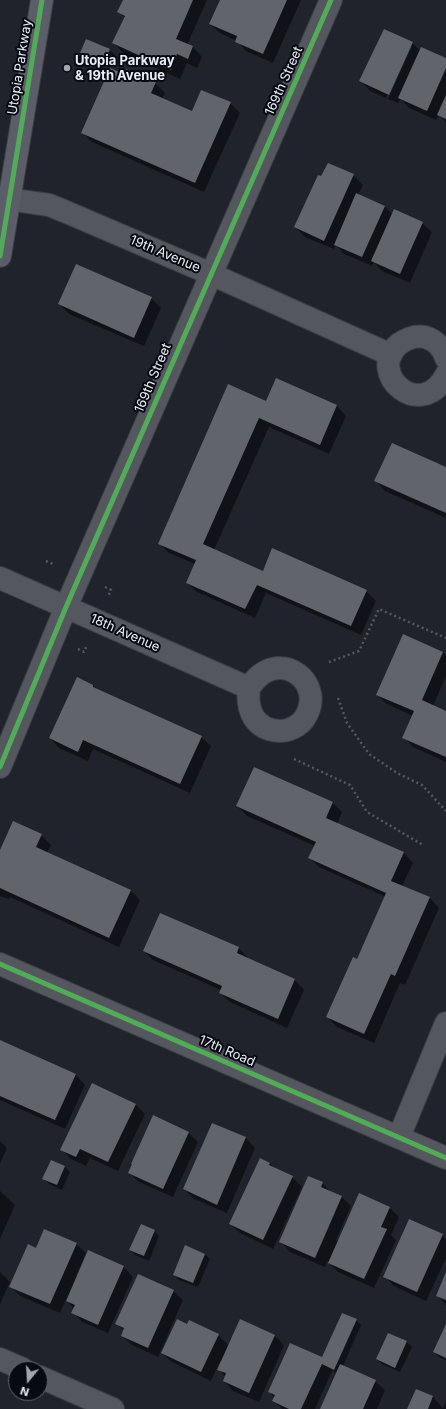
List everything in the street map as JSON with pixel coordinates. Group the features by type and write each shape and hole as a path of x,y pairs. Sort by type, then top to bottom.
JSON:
{"main road":[{"name":"Utopia Parkway","path":"0,256 5,198 42,0"}],"street":[{"name":"169th Street","path":"0,767 66,607 332,0"},
{"name":"19th Avenue","path":"5,198 49,205 211,274 391,355"},
{"path":"446,358 440,347 433,340 423,337 413,337 404,340 396,347 391,355 389,364 390,374 400,389 417,395 426,394 435,390 442,383 446,375"},
{"name":"18th Avenue","path":"0,578 249,688"},
{"name":"17th Road","path":"0,964 446,1158"},
{"path":"399,1137 446,1023"},
{"path":"48,1381 113,1409"}],"path":[{"path":"46,561 53,564"},
{"path":"104,587 111,590"},
{"path":"329,662 359,651 379,609 446,638"},
{"path":"76,648 84,652"},
{"path":"338,698 347,723 369,754 396,773 422,785 446,811"},
{"path":"294,759 350,785 367,812 423,845"}],"building":[{"path":"123,0 193,0 176,39 193,46 188,59 177,54 171,70 112,43 125,16 117,12"},
{"path":"220,0 287,0 263,54 235,42 237,36 209,24"},
{"path":"384,29 413,42 389,95 359,81"},
{"path":"86,39 110,49 105,63 80,53"},
{"path":"421,47 446,58 446,68 427,111 398,98"},
{"path":"110,68 124,74 126,69 156,82 151,93 192,111 201,90 231,102 195,183 81,133"},
{"path":"446,95 446,119 437,115"},
{"path":"328,163 354,174 324,241 294,227 318,175 321,176"},
{"path":"356,193 385,206 362,257 334,245"},
{"path":"394,209 423,222 400,274 371,261"},
{"path":"76,264 152,297 134,338 58,304"},
{"path":"276,378 337,405 320,445 259,418 203,544 263,571 272,548 367,590 351,626 257,585 245,609 186,583 196,560 158,544 228,384 266,401"},
{"path":"392,443 446,467 446,513 374,481"},
{"path":"403,634 443,652 422,700 446,711 446,757 402,738 414,711 376,695"},
{"path":"77,677 93,685 93,687 202,736 180,784 83,740 78,752 49,738"},
{"path":"254,767 333,802 326,818 404,852 391,881 430,897 395,976 391,974 364,1034 326,1017 353,957 357,959 386,893 308,858 316,842 236,806"},
{"path":"13,821 42,834 36,847 131,890 109,938 0,888 0,850"},
{"path":"160,913 239,947 237,953 295,979 278,1019 219,993 222,986 143,951"},
{"path":"0,1040 76,1074 55,1120 0,1096"},
{"path":"92,1083 136,1104 108,1162 80,1149 76,1157 60,1150"},
{"path":"153,1115 189,1132 163,1189 128,1173"},
{"path":"212,1123 246,1137 217,1205 183,1189"},
{"path":"260,1158 270,1163 269,1165 293,1176 263,1240 229,1224"},
{"path":"51,1160 65,1166 57,1185 42,1179"},
{"path":"308,1176 323,1182 321,1187 342,1196 315,1258 279,1242"},
{"path":"359,1193 390,1207 381,1227 387,1229 364,1279 328,1263"},
{"path":"409,1219 443,1234 417,1292 383,1277"},
{"path":"141,1224 155,1230 144,1256 129,1250"},
{"path":"44,1229 77,1243 50,1304 9,1287 28,1244 36,1248"},
{"path":"185,1245 205,1254 193,1283 173,1275"},
{"path":"88,1250 124,1266 98,1325 71,1313 75,1305 66,1301"},
{"path":"446,1272 446,1300 436,1296"},
{"path":"138,1274 174,1290 148,1348 121,1336 124,1328 115,1324"},
{"path":"342,1313 357,1319 334,1370 322,1364 301,1409 289,1409 272,1401 275,1395 268,1392 290,1343 322,1357"},
{"path":"177,1319 187,1324 189,1320 219,1334 201,1372 161,1353"},
{"path":"240,1319 275,1335 249,1393 223,1381 226,1373 217,1370"},
{"path":"446,1324 446,1358 433,1352"},
{"path":"388,1333 407,1341 395,1368 376,1359"},
{"path":"340,1364 376,1380 363,1409 320,1409"},
{"path":"416,1389 433,1396 428,1409 407,1409"}],"cycle path":[{"path":"0,256 42,0"},
{"path":"0,767 66,607 331,0"},
{"path":"0,964 446,1158"}],"place":[{"name":"Utopia Parkway & 19th Avenue","path":"67,68"}]}
